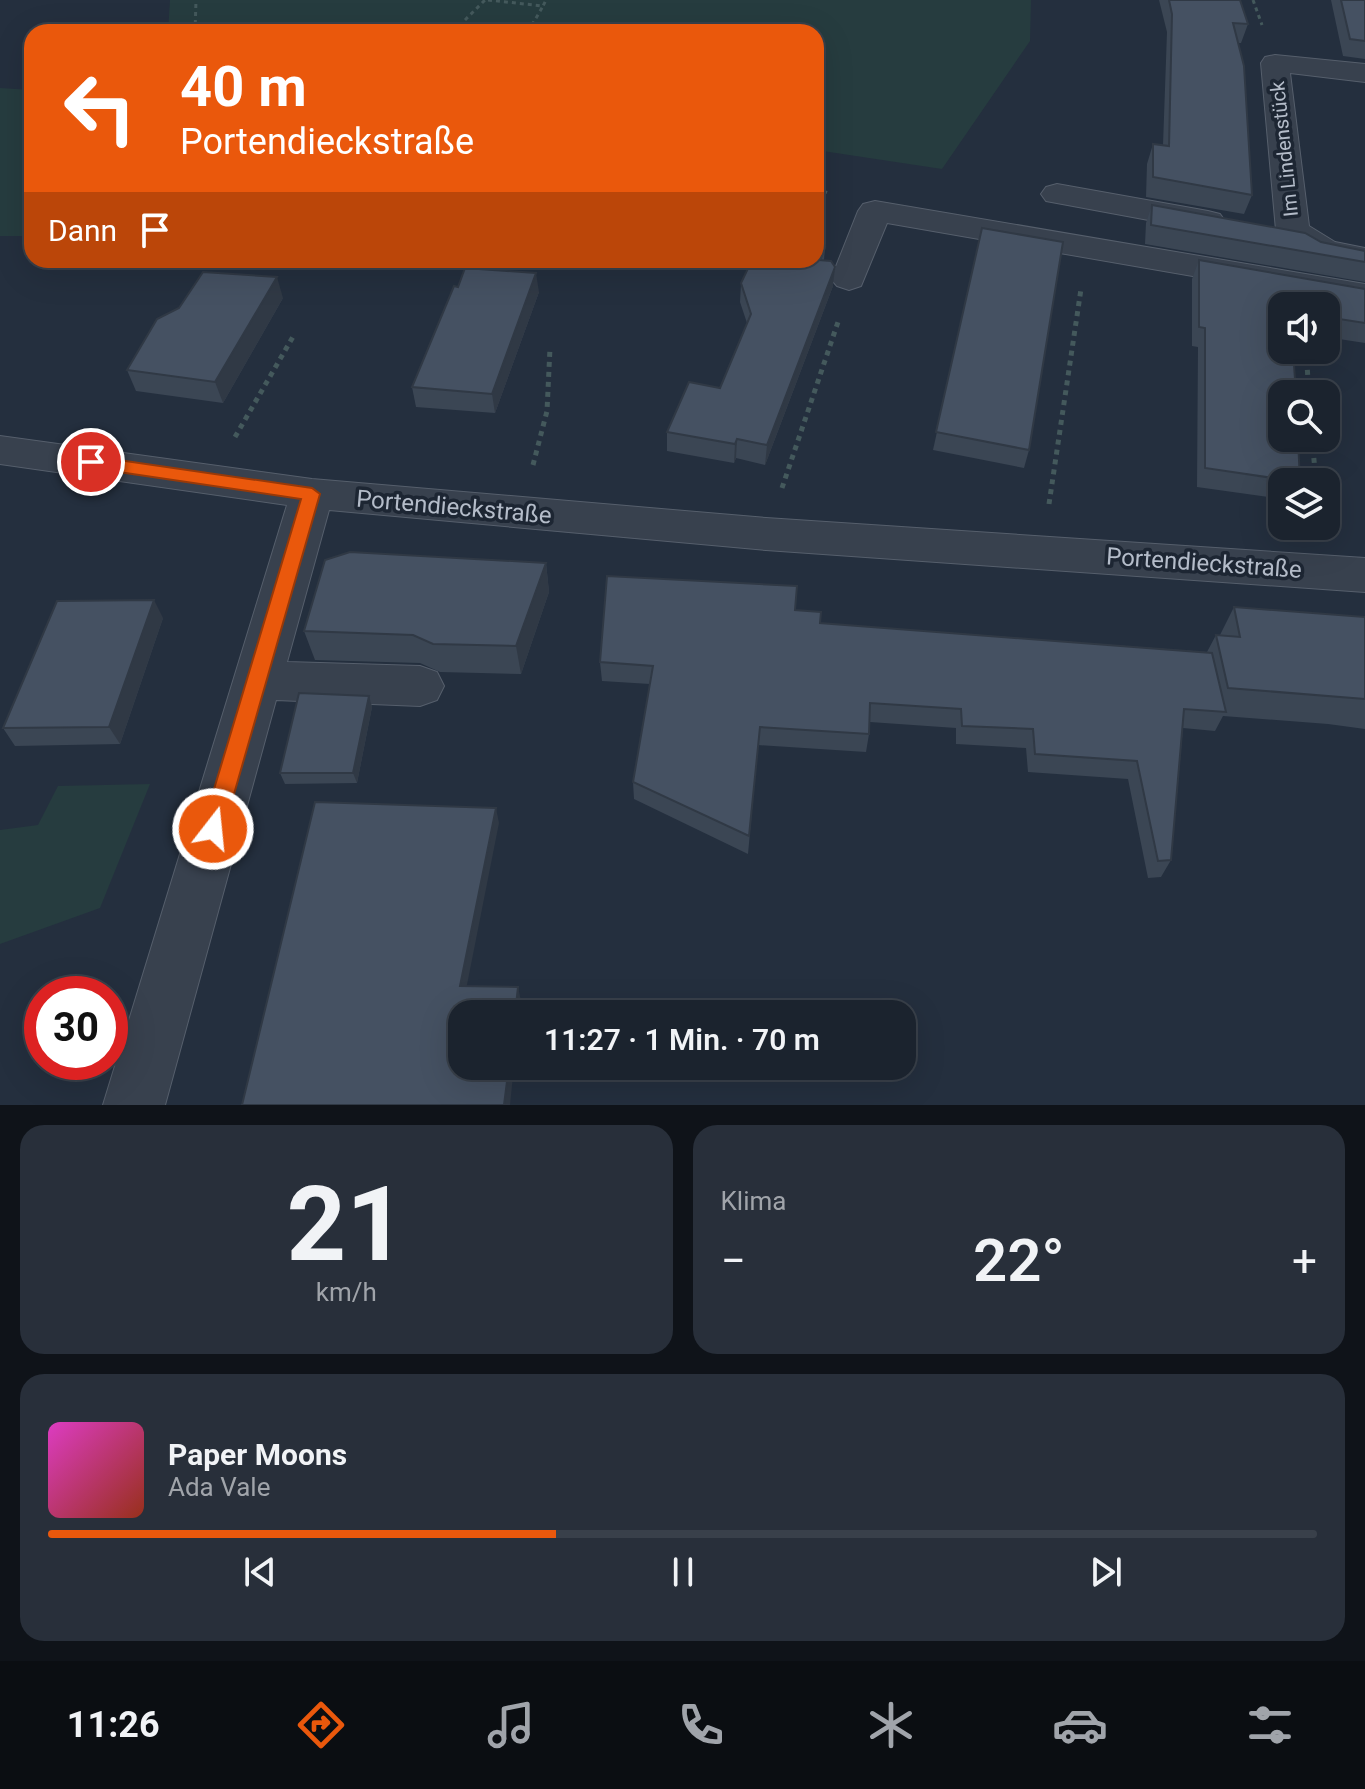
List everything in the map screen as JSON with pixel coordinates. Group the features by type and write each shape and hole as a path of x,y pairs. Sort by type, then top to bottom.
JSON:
{"street":[{"name":"Im Lindenstück","path":"1293,230 1275,63 1365,73"},
{"name":"Im Lindenstück","path":"1057,194 1274,233 1293,230 1325,251 1365,258"},
{"path":"849,279 875,211 1365,295"},
{"name":"Portendieckstraße","path":"0,450 312,494 766,534 1365,575"},
{"path":"134,1105 312,494"},
{"path":"257,680 420,686"}],"path":[{"path":"195,24 196,0"},
{"path":"465,20 486,0 543,6"},
{"path":"533,24 546,0"},
{"path":"1044,551 1087,248"},
{"path":"766,534 850,288 849,279"},
{"path":"211,480 294,335"},
{"path":"520,512 547,411 550,348"}],"green space":[{"path":"170,0 1031,0 1030,41 942,169 824,151 824,24 168,24"},
{"path":"0,88 24,90 24,236 0,236"},
{"path":"150,784 100,908 0,944 0,830 38,825 58,786"}],"building":[{"path":"1169,0 1240,0 1248,24 1233,23 1244,66 1252,195 1153,177 1153,144 1169,146 1172,14"},
{"path":"1341,0 1365,0 1365,41 1350,39"},
{"path":"1152,205 1305,233 1321,242 1365,251 1365,262 1151,225"},
{"path":"982,228 1063,242 1029,450 936,432"},
{"path":"824,260 831,261 835,267 767,445 737,439 735,444 667,432 689,382 720,388 751,314 741,283 748,268 824,268"},
{"path":"1199,260 1365,289 1365,323 1340,319 1340,292 1268,292 1268,364 1294,364 1295,380 1268,380 1268,452 1299,452 1299,468 1268,468 1268,477 1205,468 1205,328 1199,327"},
{"path":"465,268 536,273 492,394 412,387 454,286 458,287"},
{"path":"203,272 277,277 215,382 127,370 157,319 179,308"},
{"path":"350,552 546,563 516,646 433,644 413,635 304,631 325,560"},
{"path":"607,576 797,586 795,610 821,612 820,623 1212,653 1226,712 1184,709 1171,860 1158,861 1137,761 1035,754 1033,729 962,726 961,709 870,703 869,734 760,727 749,836 633,782 653,666 600,662"},
{"path":"154,600 109,727 3,728 57,601"},
{"path":"1234,607 1365,617 1365,699 1228,688 1216,635 1240,637"},
{"path":"299,693 369,696 353,773 280,773"},
{"path":"315,802 496,808 460,986 518,987 517,1000 448,1000 448,1080 507,1080 504,1105 242,1105"}],"route":[{"path":"91,462 312,494 213,829"}]}
